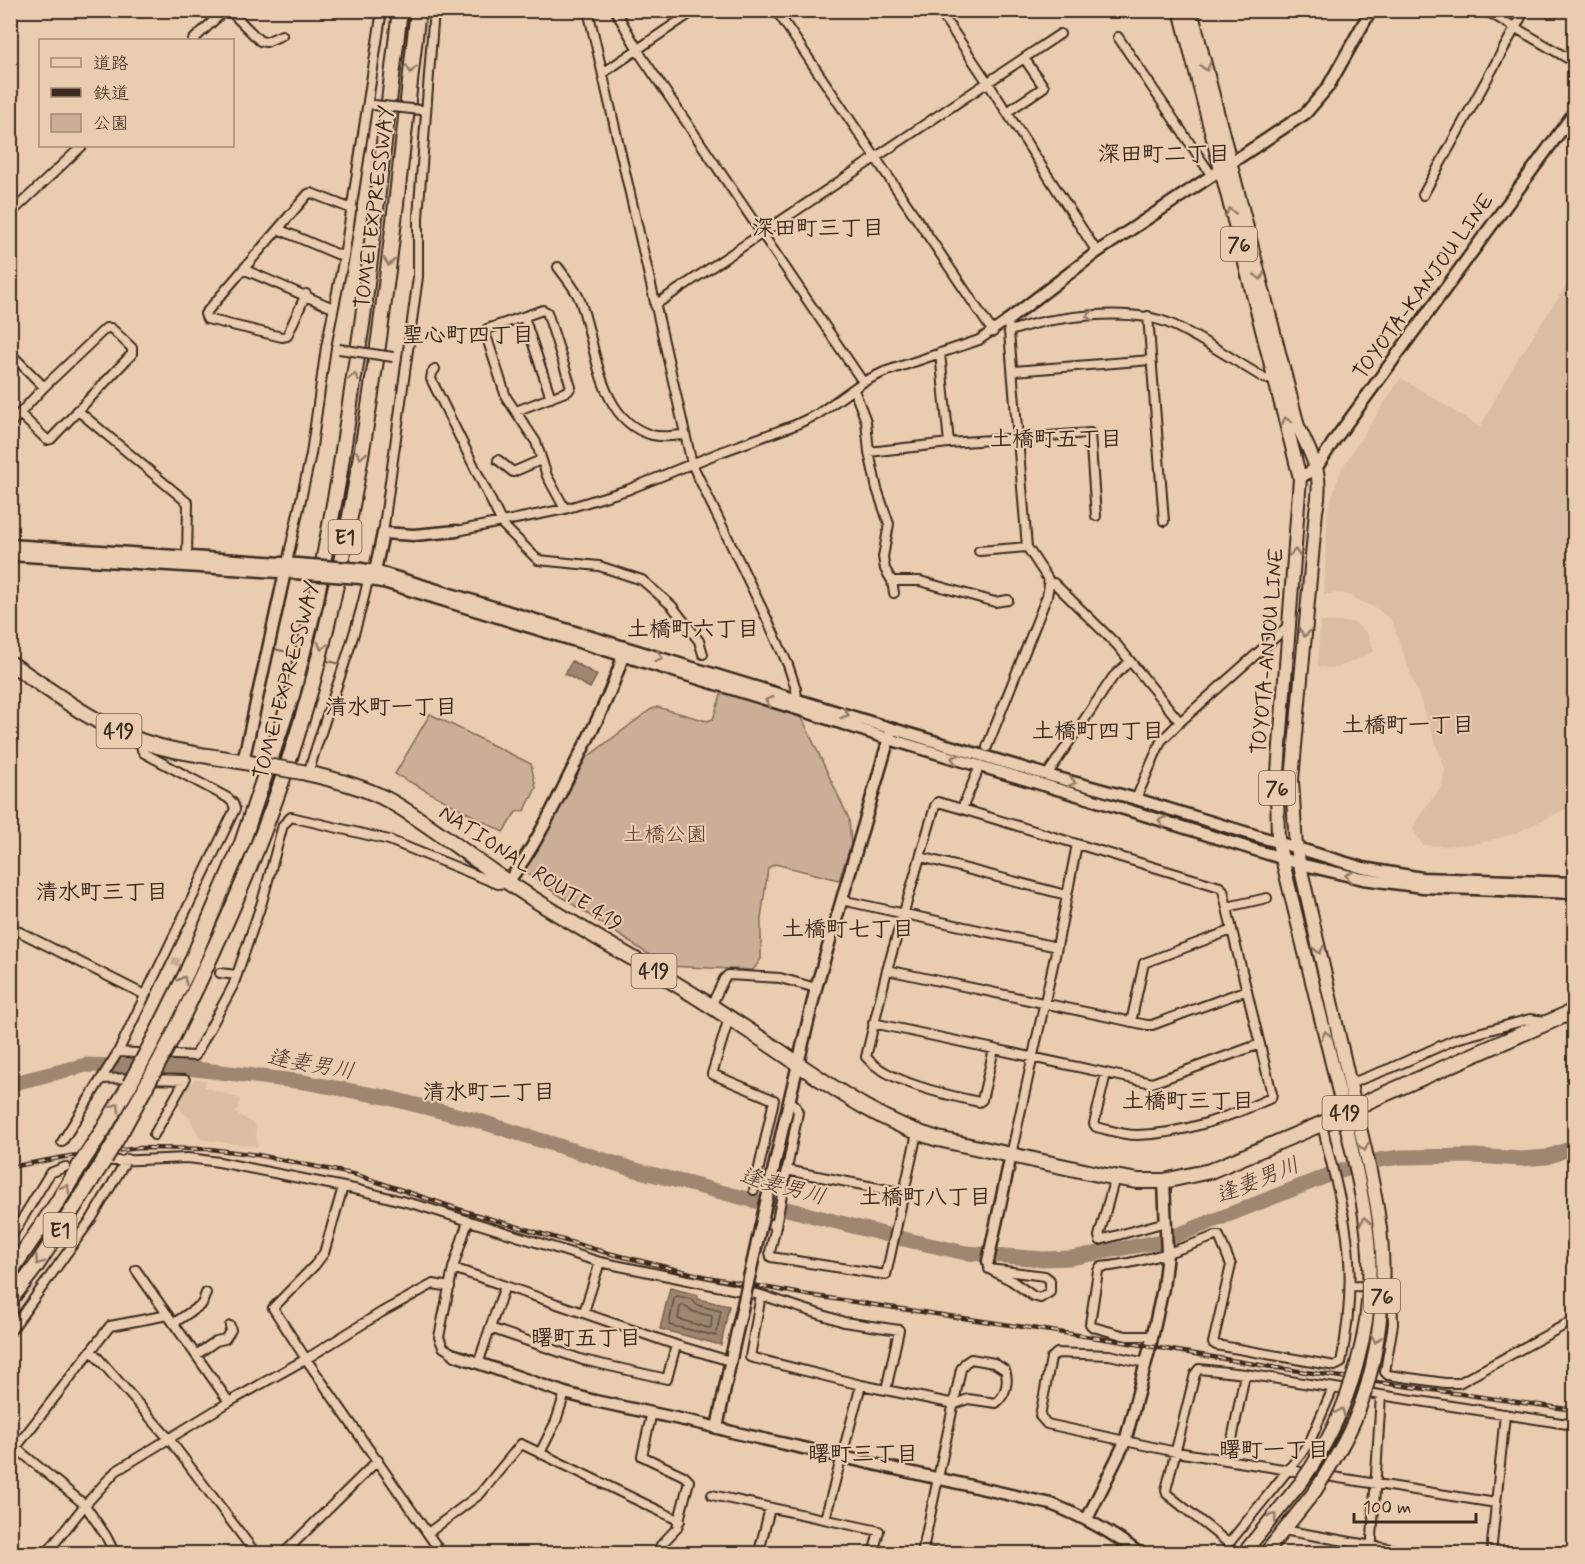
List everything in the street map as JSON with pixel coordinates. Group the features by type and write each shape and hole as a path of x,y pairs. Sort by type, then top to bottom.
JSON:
{"highway":[{"name":"TOMEI EXPRESSWAY","path":"10,1272 52,1212 103,1130 157,1033 187,972 242,843 289,705 316,600 339,477 363,318 400,10"},
{"name":"TOMEI EXPRESSWAY","path":"10,1300 109,1160 122,1130 172,1038 206,968 256,849 296,738 321,650 357,480 378,341 418,10"},
{"name":"NATIONAL ROUTE 419","path":"10,663 93,718 141,741 184,752 345,782 388,800 587,933 711,1005 881,1118 918,1133 1011,1155"},
{"name":"419","path":"1011,1155 1138,1180 1164,1181 1210,1172 1575,1011"}],"main road":[{"name":"TOYOTA-ANJOU LINE","path":"1180,10 1216,174 1300,478 1276,786 1278,842 1320,1011 1346,1088 1368,1240 1365,1328 1357,1366 1336,1425 1320,1455 1302,1481 1243,1554"},
{"name":"TOYOTA-ANJOU LINE","path":"1191,10 1298,426 1317,467 1320,491 1316,511 1292,780 1296,848 1346,1088 1378,1213 1382,1246 1381,1311 1362,1401 1350,1431 1315,1491 1265,1554"}],"street":[{"path":"195,39 227,10 260,41 266,42 282,35"},
{"path":"249,763 291,568 311,454 326,346 370,105 382,10"},
{"path":"305,773 349,653 361,610 365,573 383,533 418,278 418,217 424,111 434,10"},
{"path":"588,10 692,464 788,665 797,699"},
{"path":"615,10 642,57 863,382"},
{"path":"603,73 696,10"},
{"path":"776,10 993,332"},
{"path":"939,10 1097,252"},
{"path":"383,533 414,535 457,531 565,509 605,498 795,425 818,414 863,382 902,365 979,340 1009,325 1097,252 1232,164 1315,105 1328,87 1371,10"},
{"path":"1485,10 1575,62"},
{"path":"1423,195 1525,10"},
{"path":"655,305 1060,34"},
{"path":"1118,37 1216,174"},
{"path":"1007,112 1044,87 1024,58"},
{"path":"370,105 424,111"},
{"name":"TOYOTA-KANJOU LINE","path":"1300,478 1317,467 1575,113"},
{"path":"10,214 81,147"},
{"path":"306,294 287,336 282,337 207,319 205,314 308,194 311,193 352,209"},
{"path":"278,229 344,257"},
{"path":"558,267 578,295 590,329 602,384 623,416 644,432 653,435 667,437 684,435"},
{"path":"243,269 306,294 333,308"},
{"path":"516,411 568,391 571,387 547,312 543,310 487,329 486,335 506,397 536,442 541,460 565,509"},
{"path":"1009,325 1070,317 1135,314 1148,316 1172,325 1264,378 1275,381"},
{"path":"1148,316 1164,521"},
{"path":"524,317 551,398"},
{"path":"987,747 1047,596 1049,585 1048,579 1027,547 1009,325"},
{"path":"10,423 106,328 111,328 132,348 132,354 49,440 20,414"},
{"path":"326,346 408,359"},
{"path":"10,353 45,387"},
{"path":"940,353 949,443"},
{"path":"1014,371 1151,360"},
{"path":"435,369 431,379 501,521 538,560 599,566 642,580 672,606 699,641 703,654"},
{"path":"854,390 866,421 869,452 877,489 889,524 883,557 894,593"},
{"path":"77,410 188,503 187,558"},
{"path":"869,452 949,443 1090,433 1096,516"},
{"path":"498,460 513,472 541,460"},
{"path":"10,545 291,568"},
{"path":"979,551 1027,547"},
{"path":"10,555 365,573 797,699 891,734 1136,799 1363,868 1392,875 1422,878 1575,883"},
{"path":"365,573 387,583 623,656 891,734 1300,864 1363,879 1423,887 1575,893"},
{"path":"892,581 920,581 995,602 1008,600"},
{"path":"1049,585 1054,582 1089,620 1117,645 1180,722"},
{"path":"1136,799 1161,741 1288,626"},
{"path":"117,1053 195,1056 233,986 262,902 283,825 287,818 291,817 389,840 498,884 508,882 540,832 572,770 612,688 623,656"},
{"path":"1047,775 1113,677 1130,661"},
{"path":"717,1428 816,988 891,734"},
{"path":"62,1142 117,1053 235,809 233,802 228,798 144,753 141,741"},
{"path":"962,809 977,774"},
{"path":"994,1049 982,1100 979,1102 927,1090 898,1077 866,1057 887,970 938,802 1220,887 1223,890 1272,1094 1271,1098 1180,1131 1136,1135 1096,1127 1094,1124 1106,1073"},
{"path":"989,1265 992,1241 1057,947 1077,844"},
{"path":"921,857 1066,895"},
{"path":"1227,907 1267,898"},
{"path":"841,900 1057,947"},
{"path":"10,927 145,995"},
{"path":"1131,1022 1144,963 1232,930"},
{"path":"162,958 172,961"},
{"path":"887,970 1152,1025 1247,990"},
{"path":"220,973 237,975"},
{"path":"711,1005 728,975 780,978 816,988"},
{"path":"729,1018 712,1074 774,1100 754,1190"},
{"path":"1346,1088 1456,1039 1530,1019 1550,1021"},
{"path":"873,1023 1152,1083 1260,1044"},
{"path":"102,1077 185,1080 154,1135"},
{"path":"789,1100 798,1112 770,1252 771,1257 886,1275 918,1133"},
{"path":"1152,1336 1126,1336 1093,1327 1090,1324 1100,1267 1115,1266 1167,1254 1219,1236 1231,1265 1213,1343 1260,1354 1335,1366 1341,1363 1347,1332 1350,1286 1345,1224 1322,1124"},
{"path":"109,1160 188,1158 208,1160 343,1187 421,1206 600,1262 760,1295 844,1322 899,1330 886,1390"},
{"path":"10,1332 35,1291 92,1218 127,1160"},
{"path":"10,1239 50,1173 65,1167"},
{"path":"786,1170 904,1193"},
{"path":"1115,1177 1099,1236 1100,1240 1166,1225"},
{"path":"1087,1519 1125,1442 1146,1363 1163,1288 1167,1254 1164,1181"},
{"path":"343,1187 324,1253 273,1308 442,1554"},
{"path":"468,1221 453,1268 439,1337 443,1347 455,1355 595,1401 652,1412 939,1478 969,1487 1051,1504 1087,1519 1118,1536 1140,1554"},
{"path":"766,1221 776,1223"},
{"path":"584,1312 600,1262"},
{"path":"989,1265 1045,1276 1050,1280 1050,1292 1040,1299 1033,1296 989,1265"},
{"path":"453,1268 676,1345 732,1355"},
{"path":"136,1270 229,1402"},
{"path":"46,1554 116,1471 382,1312 433,1284 450,1287"},
{"path":"478,1364 506,1286"},
{"path":"1350,1286 1392,1287 1393,1324 1384,1372 1388,1375 1445,1383 1465,1381 1575,1320"},
{"path":"174,1323 202,1305 206,1293"},
{"path":"760,1295 750,1357 861,1385 955,1404 968,1399 996,1403 1004,1393 1007,1377 1005,1370 994,1363 971,1359 962,1369 955,1404 939,1478 922,1552 937,1554"},
{"path":"10,1455 13,1446 110,1326 168,1315"},
{"path":"196,1355 216,1341 225,1340 231,1330 230,1326"},
{"path":"490,1328 583,1360 667,1379 676,1345"},
{"path":"91,1350 169,1439 256,1554"},
{"path":"1146,1363 1109,1355 1057,1353 1051,1358 1040,1416 1047,1424 1176,1452 1496,1503"},
{"path":"1333,1388 1311,1439 1230,1542 1227,1542 1167,1494 1195,1374 1199,1369 1245,1374 1575,1425"},
{"path":"1228,1460 1245,1374"},
{"path":"959,1383 968,1399"},
{"path":"825,1519 861,1385"},
{"path":"540,1453 556,1421 565,1393"},
{"path":"1371,1550 1382,1395"},
{"path":"652,1412 642,1456 688,1480 680,1521 677,1528 661,1545 657,1554"},
{"path":"1491,1554 1505,1414"},
{"path":"428,1533 480,1494 521,1444 680,1521"},
{"path":"13,1446 85,1505 115,1554"},
{"path":"283,1554 378,1460"},
{"path":"712,1495 879,1531 873,1554"},
{"path":"761,1553 770,1508"},
{"path":"1283,1530 1371,1550 1418,1554"}],"shaded area":[{"path":"1574,274 1574,805 1514,834 1480,843 1447,846 1423,845 1413,829 1422,812 1442,786 1445,769 1392,621 1378,609 1343,593 1324,594 1328,508 1342,468 1401,378 1480,427 1514,365"},
{"path":"1320,622 1353,622 1367,633 1374,651 1337,668 1318,667"},
{"path":"194,1079 206,1080 205,1087 240,1099 236,1113 255,1125 258,1147 200,1139 189,1117 181,1112 179,1101"}],"green space":[{"name":"土橋公園","path":"722,692 794,713 803,720 849,819 851,845 839,880 775,864 768,868 761,919 761,959 753,970 666,966 524,872 582,761 657,707 707,721 713,719"},
{"path":"430,714 531,764 536,788 525,810 516,812 503,832 395,774"}],"water":[{"path":"572,661 597,675 590,688 565,674"},
{"path":"670,1288 698,1295 698,1299 729,1306 721,1345 660,1329"}],"waterway":[{"path":"274,649 297,654"},
{"path":"323,660 341,664"},
{"name":"逢妻男川","path":"10,1084 86,1065 187,1068 304,1082 385,1097 476,1120 636,1170 903,1239 966,1253 1043,1259 1071,1258 1162,1241 1334,1173 1379,1160 1401,1157 1475,1156 1521,1159 1547,1157 1574,1147"}],"tunnel":[{"path":"172,961 191,965"},
{"path":"65,1167 102,1163"},
{"path":"10,1274 32,1289"}],"railway":[{"path":"10,1167 70,1156 140,1148 210,1149 258,1155 357,1175 464,1211 604,1252 707,1277 808,1295 1118,1341 1278,1368 1574,1410"}],"district":[{"name":"深田町二丁目","path":"1164,153"},
{"name":"深田町三丁目","path":"818,227"},
{"name":"聖心町四丁目","path":"468,334"},
{"name":"土橋町五丁目","path":"1056,438"},
{"name":"土橋町六丁目","path":"693,628"},
{"name":"清水町一丁目","path":"391,706"},
{"name":"土橋町一丁目","path":"1408,724"},
{"name":"土橋町四丁目","path":"1098,730"},
{"name":"清水町三丁目","path":"102,891"},
{"name":"土橋町七丁目","path":"848,928"},
{"name":"清水町二丁目","path":"489,1091"},
{"name":"土橋町三丁目","path":"1188,1100"},
{"name":"土橋町八丁目","path":"925,1196"},
{"name":"曙町五丁目","path":"586,1337"},
{"name":"曙町一丁目","path":"1274,1449"},
{"name":"曙町三丁目","path":"863,1453"}]}
